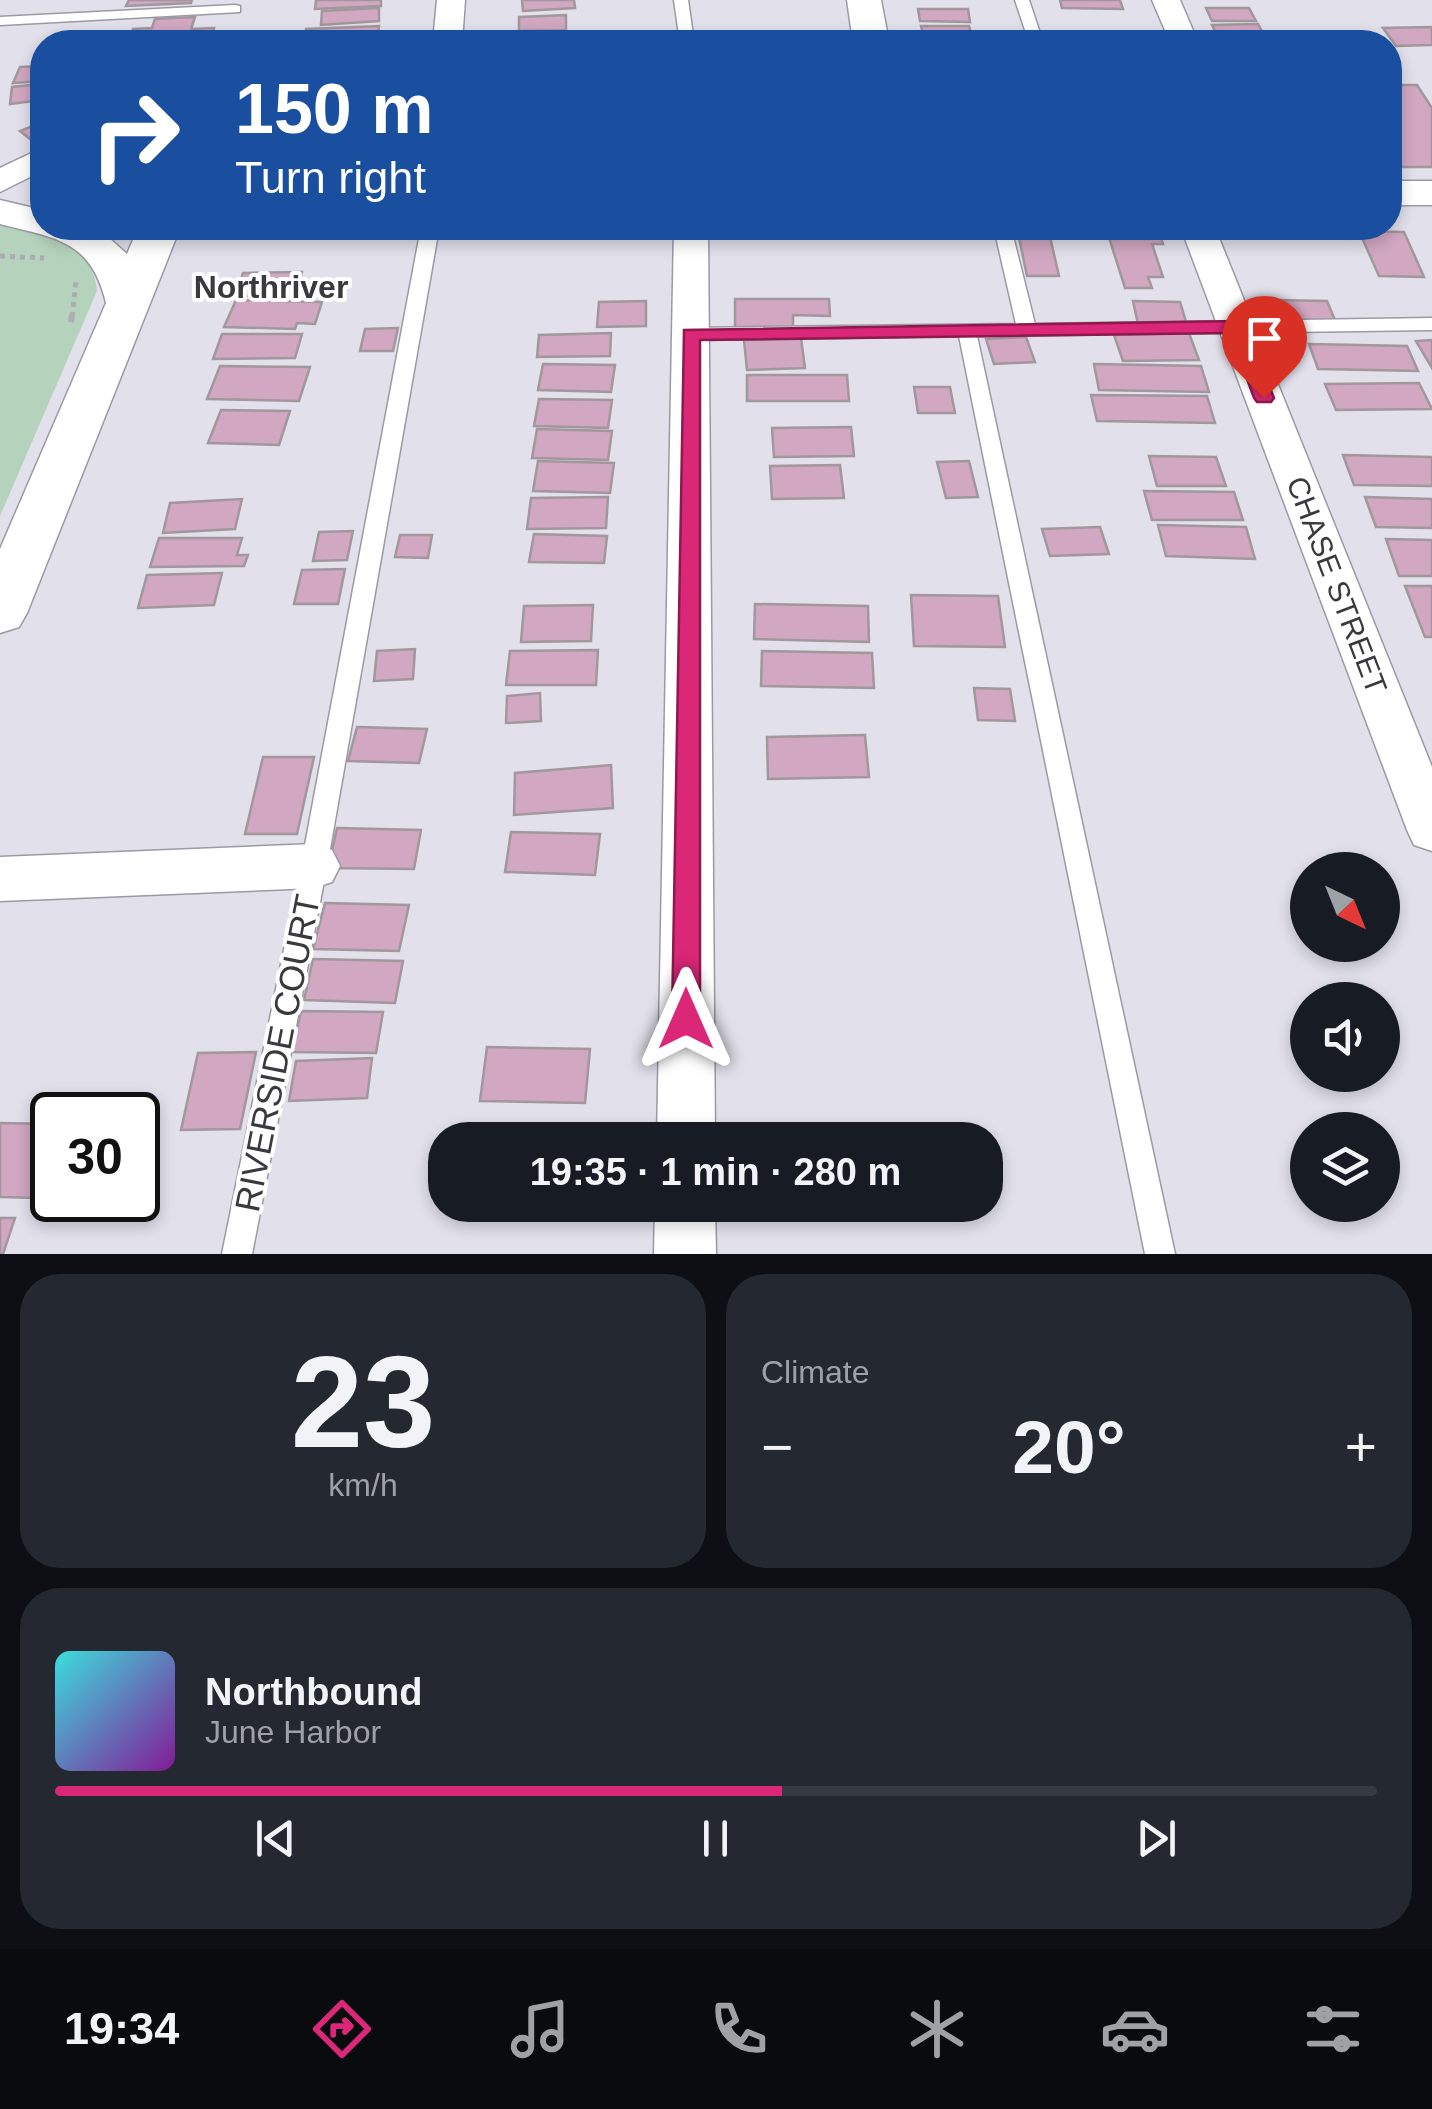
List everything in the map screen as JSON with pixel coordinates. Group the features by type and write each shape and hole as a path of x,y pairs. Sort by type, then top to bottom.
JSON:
{"main road":[{"path":"864,0 868,30"},
{"path":"1402,194 1432,193"},
{"path":"0,196 30,200"},
{"path":"0,212 30,225"},
{"path":"69,240 100,248 114,263 129,308"},
{"path":"0,613 154,240"}],"street":[{"path":"449,30 451,0"},
{"path":"1166,0 1179,30"},
{"path":"0,182 30,165"},
{"path":"686,1122 691,240"},
{"name":"CHASE STREET","path":"1203,240 1432,830"},
{"name":"RIVERSIDE COURT","path":"0,879 314,866"},
{"path":"685,1222 685,1254"}],"lane":[{"path":"681,0 685,30"},
{"path":"1022,0 1032,30"},
{"path":"0,21 236,9"},
{"path":"314,866 428,240"},
{"path":"1005,240 1027,330"},
{"path":"690,334 1432,324"},
{"path":"968,330 1160,1254"},
{"name":"RIVERSIDE COURT","path":"237,1254 314,866"}],"path":[{"path":"0,256 43,240"},
{"path":"71,322 77,283 72,272"}],"green space":[{"path":"0,225 30,228 30,240 64,240 86,261 97,291 0,516"}],"building":[{"path":"129,0 192,0 126,6"},
{"path":"316,0 381,0 381,6 315,9"},
{"path":"522,0 574,0 575,8 523,11"},
{"path":"1060,0 1120,0 1123,9 1062,8"},
{"path":"379,8 379,21 321,25 322,11"},
{"path":"1206,8 1249,8 1256,21 1212,21"},
{"path":"918,9 968,9 970,22 920,21"},
{"path":"566,15 566,30 519,30 519,17"},
{"path":"195,17 191,29 214,28 213,30 133,30 152,28 155,19"},
{"path":"1258,24 1261,30 1214,30 1212,25"},
{"path":"379,26 378,30 306,29"},
{"path":"921,26 969,26 970,30 922,30"},
{"path":"1432,27 1432,45 1402,46 1402,30 1383,28"},
{"path":"20,67 30,67 30,82 13,83"},
{"path":"30,85 30,102 10,104 12,87"},
{"path":"1402,85 1417,85 1432,108 1432,167 1402,167"},
{"path":"1404,232 1424,277 1379,276 1363,240 1402,240"},
{"path":"1020,240 1051,240 1059,276 1027,276"},
{"path":"1110,240 1162,240 1163,244 1152,244 1163,277 1148,277 1152,288 1125,288"},
{"path":"302,272 296,295 236,296 243,273"},
{"path":"735,299 829,299 830,316 793,315 793,329 735,328"},
{"path":"236,300 322,302 315,324 297,323 295,329 224,327"},
{"path":"1274,300 1327,301 1337,325 1283,324"},
{"path":"646,301 646,326 597,327 599,302"},
{"path":"1133,301 1180,302 1187,325 1138,324"},
{"path":"398,328 393,351 360,351 365,329"},
{"path":"611,333 610,356 537,357 539,335"},
{"path":"1189,333 1199,360 1123,361 1114,335"},
{"path":"222,334 302,334 295,358 213,359"},
{"path":"1026,337 1035,362 994,364 986,339"},
{"path":"801,338 805,368 747,370 744,340"},
{"path":"1432,340 1432,368 1416,341"},
{"path":"1309,344 1407,346 1418,371 1318,369"},
{"path":"543,364 615,365 611,392 538,390"},
{"path":"1094,364 1201,366 1209,392 1099,390"},
{"path":"220,366 310,367 299,401 207,399"},
{"path":"747,375 847,375 849,401 747,401"},
{"path":"1419,383 1432,409 1336,410 1325,384"},
{"path":"914,387 950,387 955,413 918,413"},
{"path":"1091,395 1207,396 1215,423 1097,421"},
{"path":"539,399 612,400 608,428 534,426"},
{"path":"221,410 290,411 279,445 208,443"},
{"path":"851,427 854,456 774,457 772,428"},
{"path":"537,429 612,431 608,460 532,458"},
{"path":"1343,455 1432,457 1432,486 1354,485"},
{"path":"1149,456 1216,457 1226,486 1157,486"},
{"path":"538,461 614,463 610,493 533,491"},
{"path":"969,461 978,497 946,498 937,462"},
{"path":"840,465 844,498 772,499 770,466"},
{"path":"1144,491 1234,492 1243,520 1152,520"},
{"path":"608,497 606,528 527,529 531,498"},
{"path":"1365,497 1432,499 1432,528 1376,527"},
{"path":"242,499 235,529 163,533 170,503"},
{"path":"1158,525 1246,527 1255,559 1166,556"},
{"path":"1100,527 1109,554 1050,556 1042,529"},
{"path":"353,531 347,560 313,561 319,532"},
{"path":"534,534 607,536 604,563 529,562"},
{"path":"400,535 432,535 428,558 395,557"},
{"path":"159,538 242,538 237,555 248,555 244,566 150,567"},
{"path":"1386,539 1432,540 1432,576 1399,576"},
{"path":"345,569 338,604 294,604 302,570"},
{"path":"222,573 214,605 138,608 147,575"},
{"path":"1405,586 1432,586 1432,637 1425,637"},
{"path":"911,595 998,596 1005,647 914,646"},
{"path":"755,604 868,606 869,642 754,639"},
{"path":"593,605 591,641 521,642 524,606"},
{"path":"415,649 413,679 374,681 377,651"},
{"path":"598,650 596,685 506,685 510,651"},
{"path":"762,651 872,653 874,688 761,686"},
{"path":"974,688 1010,689 1015,721 978,720"},
{"path":"540,693 541,721 506,723 507,696"},
{"path":"357,727 427,729 419,763 348,761"},
{"path":"865,735 869,777 768,779 767,737"},
{"path":"263,757 314,757 297,834 245,834"},
{"path":"611,765 613,808 514,815 515,773"},
{"path":"337,828 421,830 414,869 328,868"},
{"path":"511,832 600,834 595,875 505,872"},
{"path":"325,903 409,905 399,951 313,949"},
{"path":"313,959 403,961 395,1003 304,1000"},
{"path":"301,1011 383,1012 376,1053 292,1052"},
{"path":"487,1047 590,1049 585,1103 480,1101"},
{"path":"256,1052 240,1129 181,1130 198,1053"},
{"path":"372,1058 367,1098 289,1101 296,1061"},
{"path":"0,1123 30,1124 30,1198 0,1197"},
{"path":"0,1218 15,1218 3,1254 0,1254"}],"district":[{"name":"Northriver","path":"271,287"}],"route":[{"path":"686,1019 690,334 1237,327 1264,398"}]}
